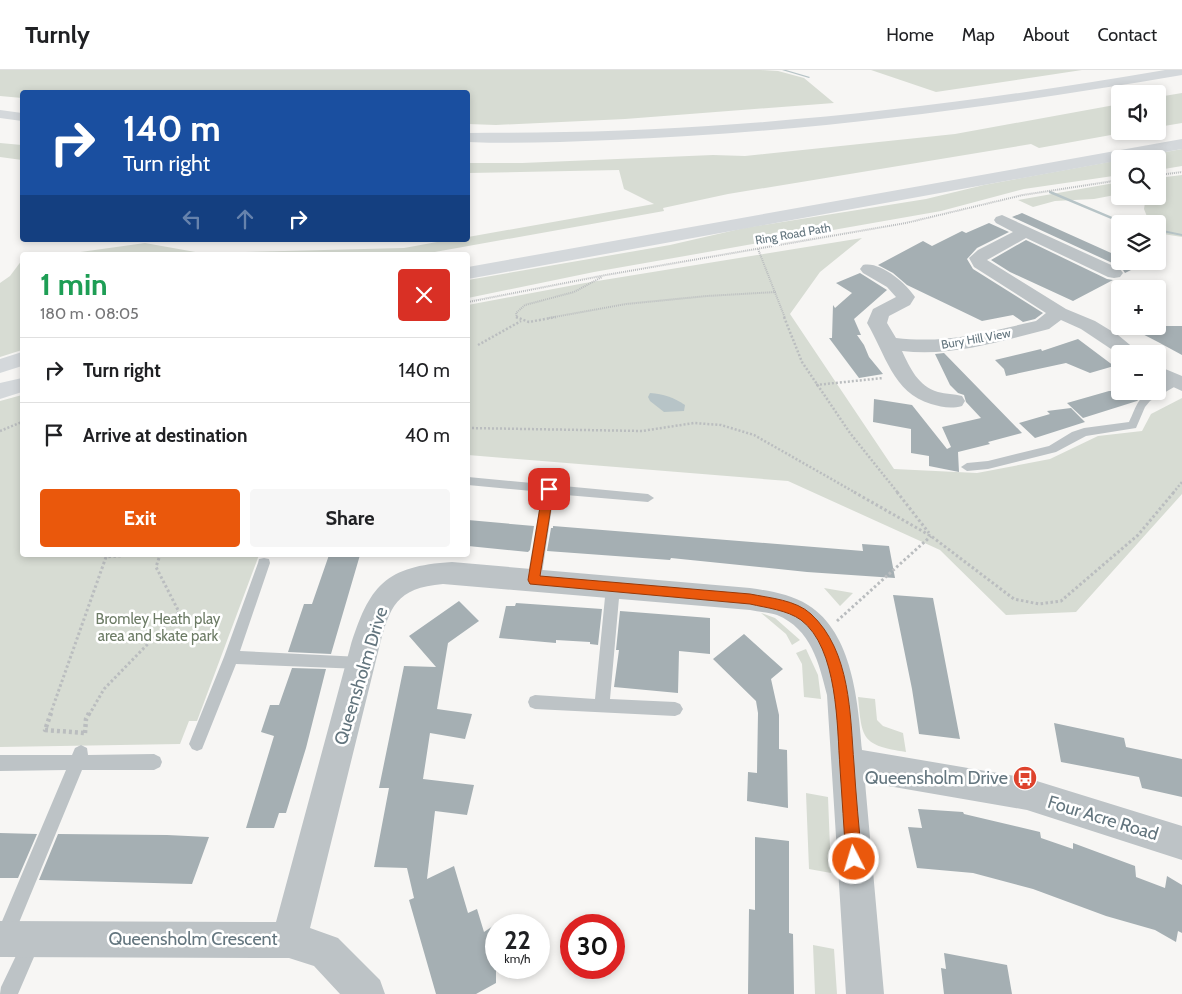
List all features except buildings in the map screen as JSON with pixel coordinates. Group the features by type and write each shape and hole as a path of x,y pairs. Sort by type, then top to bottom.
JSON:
{"highway":[{"path":"470,138 602,136 826,121 1003,101 1182,71"},
{"path":"1166,87 1182,84"},
{"path":"1082,103 1111,98"},
{"path":"0,114 20,117"},
{"path":"470,258 1182,133"},
{"path":"470,273 1182,144"},
{"path":"0,366 20,360"},
{"path":"0,391 20,385"}],"street":[{"path":"1002,220 1114,273"},
{"path":"1026,232 978,258 980,263 1059,313 1088,326 1119,345"},
{"path":"868,269 893,284 906,297 904,301 880,313 877,323 889,343 903,376 910,386 921,392 944,400 954,401"},
{"name":"Bury Hill View","path":"889,343 920,347 955,345 1042,326 1059,313"},
{"path":"1166,376 1179,382"},
{"name":"Queensholm Drive","path":"289,940 361,663 376,611 387,594 404,582 423,575 452,573 750,599 783,605 806,617 821,635 833,661 842,695 865,994"},
{"name":"Four Acre Road","path":"846,763 1027,794 1182,843"},
{"name":"Queensholm Crescent","path":"12,939 289,940 325,951 366,994"}],"lane":[{"path":"967,467 988,465 1052,449 1076,434 1132,425 1138,418 1139,408 1146,400 1179,382"},
{"path":"470,481 648,498"},
{"path":"534,580 549,489"},
{"path":"197,744 264,563"},
{"path":"602,706 614,587"},
{"path":"231,656 361,663"},
{"path":"535,702 675,709"},
{"path":"8,994 12,939 79,758"},
{"path":"0,763 79,758 154,762"}],"path":[{"path":"1166,174 1182,172"},
{"name":"Ring Road Path","path":"470,302 606,275 906,223 1023,195 1111,181"},
{"path":"758,250 802,362 850,434 931,536"},
{"path":"606,275 574,292 525,305 516,313 516,318 529,322 626,304 707,296 776,292"},
{"path":"478,344 522,321"},
{"path":"816,385 903,376"},
{"path":"0,430 20,423"},
{"path":"470,428 642,431 694,423 721,425 754,435 931,536 1014,599 1039,604 1061,601 1138,535 1182,482"},
{"path":"821,635 931,536"},
{"path":"85,733 45,730 106,557"},
{"path":"79,758 85,745 86,720 104,689 179,612 156,566 158,557"}],"green space":[{"path":"0,70 761,70 778,71 804,78 834,103 625,119 496,125 470,124 470,90 20,90 20,98 0,96"},
{"path":"871,70 1082,70 936,92"},
{"path":"1182,93 1182,123 1166,126 1166,96"},
{"path":"1111,106 1111,135 1039,148 1031,144 728,194 663,208 664,211 435,252 242,252 404,248 437,242 470,242 470,237 654,204 624,189 619,170 470,173 470,163 522,163 713,155 745,156 955,134"},
{"path":"0,143 20,145 20,160 0,157"},
{"path":"1182,149 1182,166 1166,169 1166,152"},
{"path":"1111,162 1111,176 1024,189 941,211 594,272 470,298 470,280 670,245 744,228 926,199 984,185"},
{"path":"1182,175 1182,237 1166,234 1166,215 1146,215 1144,209 1145,205 1166,205 1166,177"},
{"path":"1111,184 1111,196 1094,199 1055,201 1033,207 1018,200"},
{"path":"862,238 820,272 790,314 894,469 977,473 1050,459 1098,436 1142,431 1151,414 1182,398 1182,494 1076,612 1006,615 940,550 788,481 470,455 470,305 585,283"},
{"path":"145,243 195,252 80,252"},
{"path":"20,263 20,351 0,357 0,283 10,276"},
{"name":"Bromley Heath play area and skate park","path":"20,396 20,557 258,557 197,721 189,721 180,744 0,747 0,401"},
{"path":"824,588 853,593 840,606"},
{"path":"761,613 775,618 800,640 792,645 786,634"},
{"path":"806,649 818,675 821,699 804,697 802,664 796,653"},
{"path":"858,697 875,699 877,720 883,726 903,733 906,752 881,746 867,738 861,723"},
{"path":"806,793 828,797 831,873 809,869"},
{"path":"813,945 834,949 837,994 815,994"}],"shaded area":[{"path":"650,393 664,395 676,400 685,405 684,411 664,412 650,401 648,397"}],"waterway":[{"path":"783,70 809,77"},
{"path":"1050,192 1111,217"},
{"path":"1166,232 1182,235"}],"place":[{"name":"Queensholm Drive","path":"1025,778"}],"route":[{"path":"549,489 534,580 750,599 783,605 806,617 821,635 833,661 842,695 854,859"}]}
